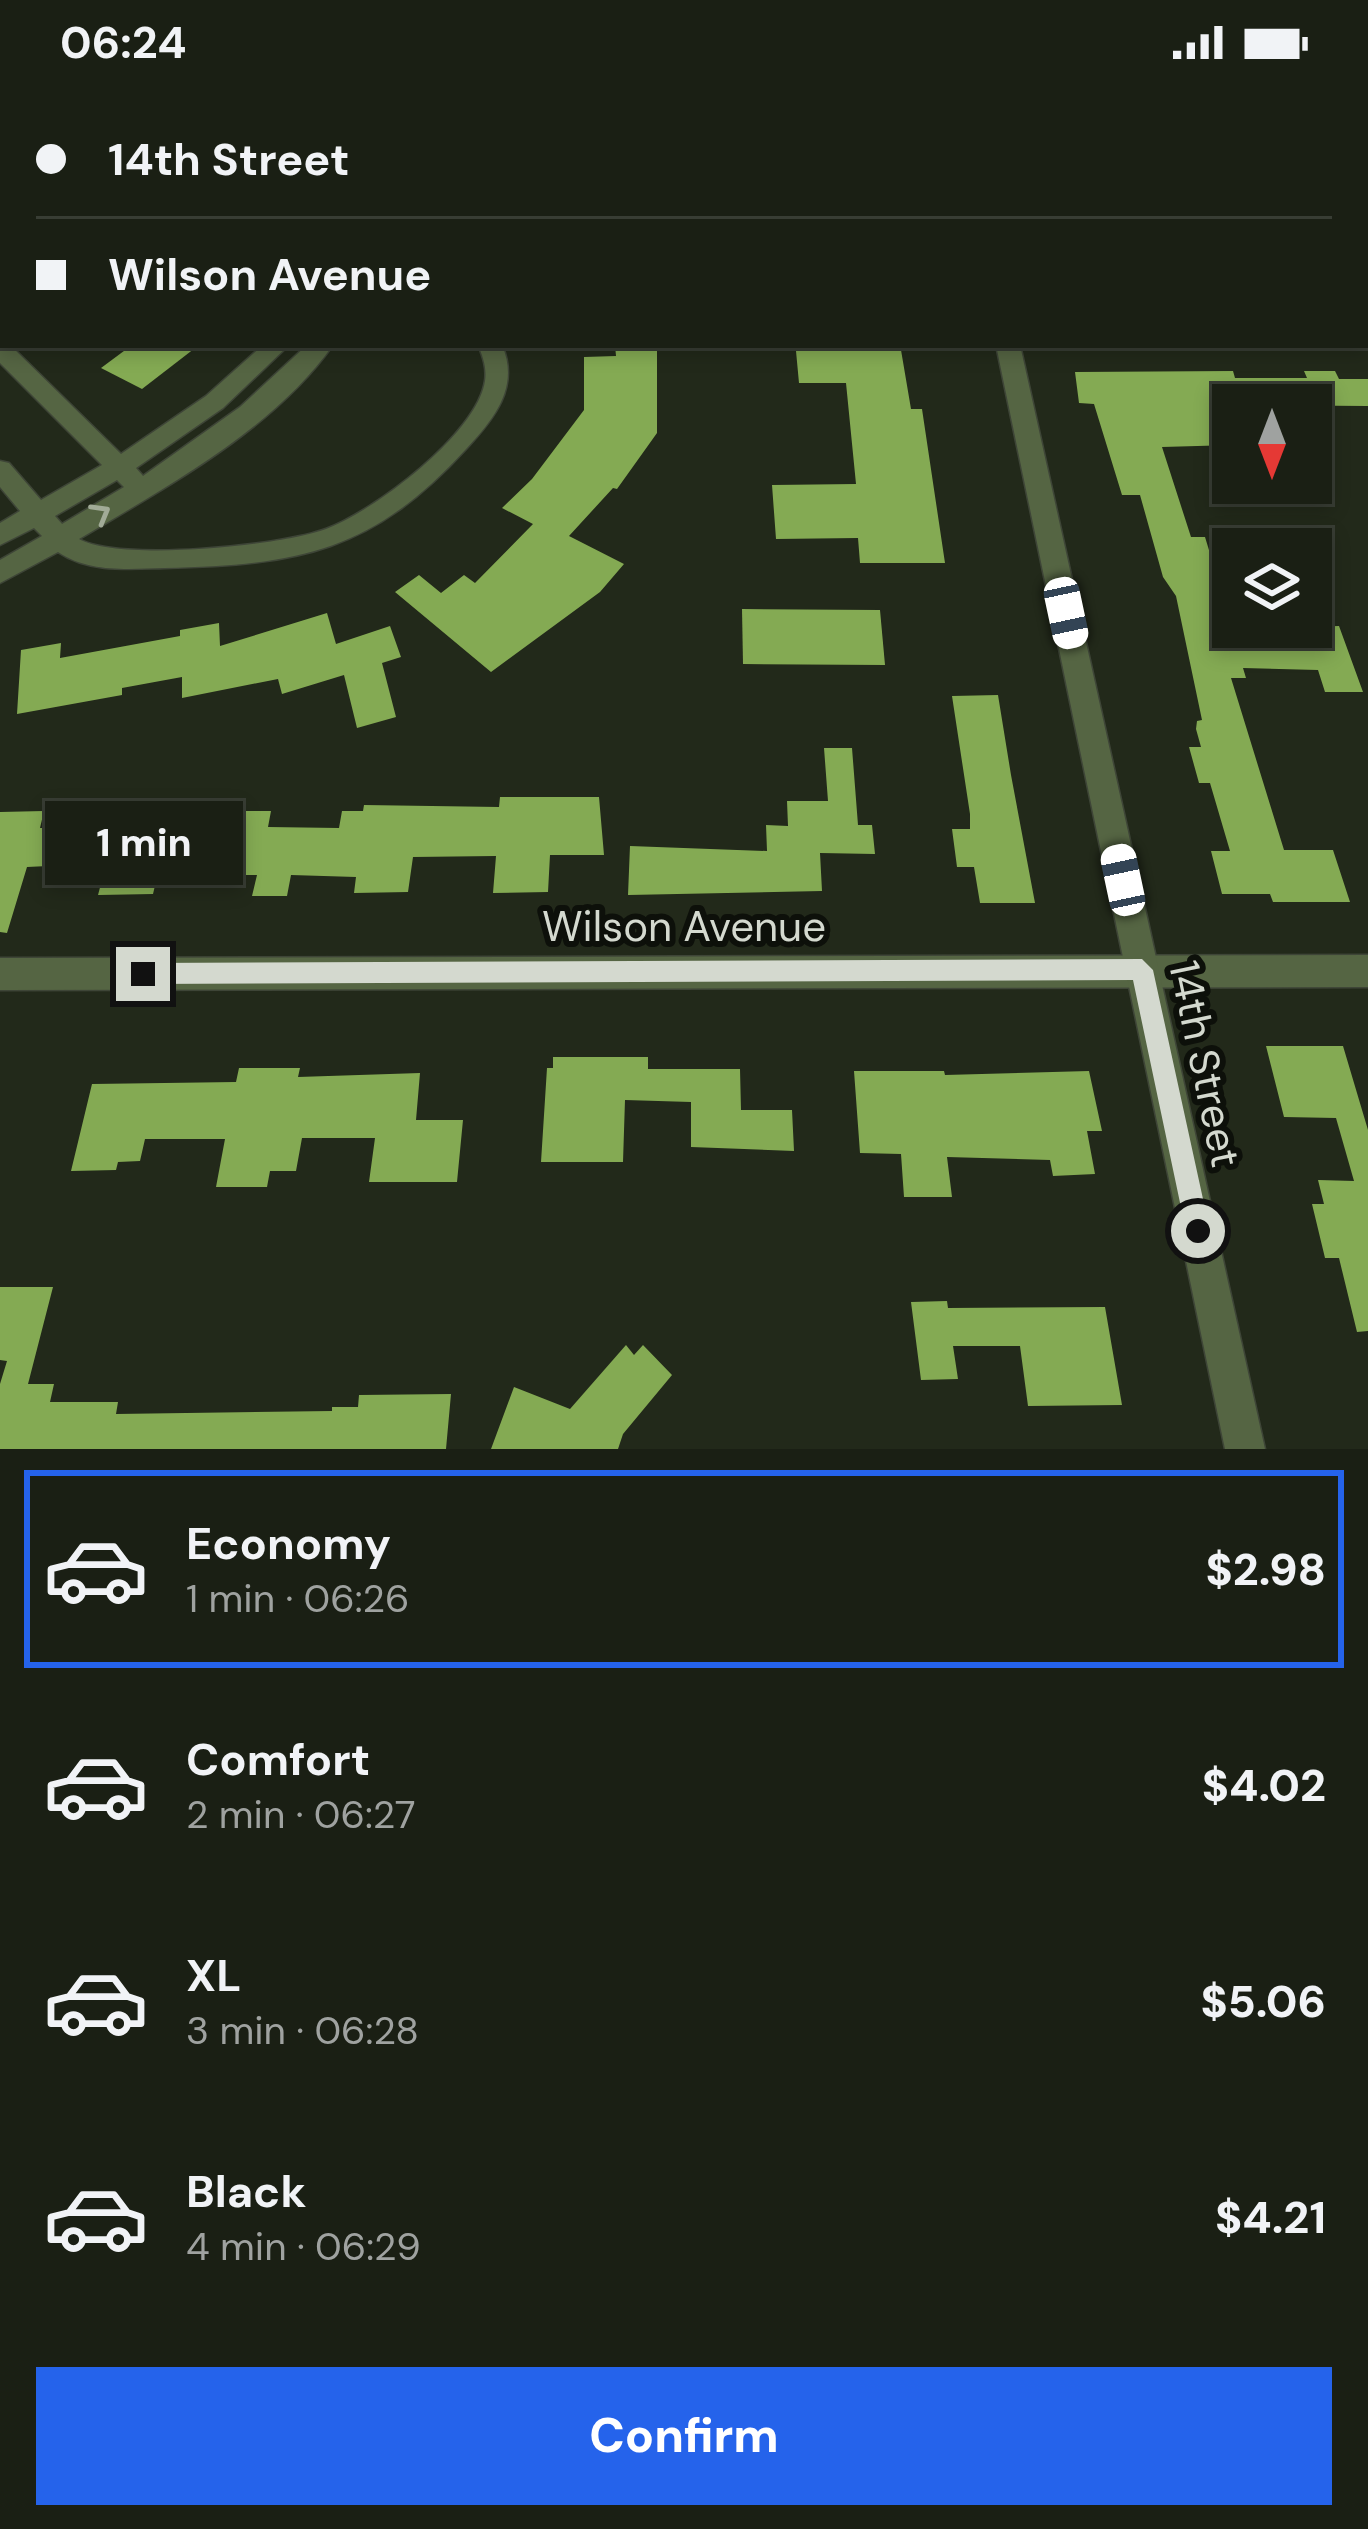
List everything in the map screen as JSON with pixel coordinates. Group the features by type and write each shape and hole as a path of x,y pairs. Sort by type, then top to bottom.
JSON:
{"street":[{"path":"0,535 121,465 217,400 274,348"},
{"path":"0,573 141,490 247,417 318,348"},
{"path":"0,470 75,550 102,557 284,553 356,529 421,481 494,398 500,377 491,348"},
{"name":"14th Street","path":"1009,348 1245,1449"},
{"path":"0,350 121,465 141,490"},
{"name":"Wilson Avenue","path":"0,974 1368,971"}],"building":[{"path":"128,348 195,348 142,389 101,368"},
{"path":"615,348 657,348 657,433 617,489 569,536 624,564 600,592 491,672 395,592 419,575 441,593 464,575 475,583 533,524 502,508 532,479 584,410 584,357 616,356"},
{"path":"901,350 911,409 922,409 945,563 860,563 858,538 776,539 772,485 856,484 846,383 799,383 796,351"},
{"path":"1233,371 1235,378 1307,378 1304,371 1335,371 1339,379 1368,379 1368,406 1332,406 1332,384 1212,384 1212,446 1162,447 1191,537 1205,537 1212,560 1212,648 1332,648 1332,626 1339,626 1363,692 1325,692 1318,670 1243,668 1246,678 1231,678 1284,850 1333,850 1350,902 1273,902 1270,894 1222,894 1211,851 1230,851 1210,783 1199,783 1189,747 1201,747 1196,729 1197,721 1202,720 1176,596 1163,577 1140,495 1122,495 1094,404 1079,403 1075,372"},
{"path":"742,609 880,610 885,665 743,664"},
{"path":"327,613 336,644 390,626 401,657 382,663 396,717 357,728 344,675 282,694 278,679 182,698 182,677 122,688 122,695 17,714 21,650 61,643 60,658 180,636 180,630 219,623 220,646"},
{"path":"998,695 1035,903 980,903 974,867 957,867 952,829 970,829 970,814 952,696"},
{"path":"824,748 852,748 858,825 872,825 875,854 820,853 822,891 628,895 630,846 767,851 766,825 788,826 787,801 828,801"},
{"path":"500,797 599,797 604,855 550,855 548,892 493,893 496,856 413,857 408,892 354,893 356,877 291,875 287,896 252,896 257,875 215,875 236,811 271,811 268,827 339,828 342,811 363,811 364,805 499,807"},
{"path":"44,811 40,828 113,828 116,818 148,817 145,827 169,827 153,894 98,895 108,857 50,859 48,866 27,867 7,933 0,932 0,812"},
{"path":"1266,1046 1343,1046 1368,1130 1368,1331 1357,1332 1339,1258 1325,1258 1312,1204 1324,1204 1318,1180 1354,1181 1336,1118 1284,1117"},
{"path":"553,1057 648,1057 648,1069 740,1069 741,1110 792,1110 794,1151 691,1147 691,1102 625,1100 623,1162 541,1162 547,1068 553,1068"},
{"path":"239,1068 300,1068 298,1077 420,1073 416,1120 463,1120 457,1182 369,1182 375,1138 302,1138 296,1171 270,1171 267,1187 216,1187 225,1139 145,1139 140,1161 118,1162 116,1170 71,1171 92,1084 236,1082"},
{"path":"854,1071 944,1071 945,1075 1089,1071 1102,1131 1087,1131 1095,1174 1053,1176 1050,1160 947,1157 952,1197 904,1197 901,1154 860,1153"},
{"path":"0,1287 53,1287 28,1384 54,1384 50,1402 118,1402 116,1414 332,1411 332,1407 358,1407 359,1395 451,1394 446,1449 0,1449 0,1384 7,1361 0,1360"},
{"path":"947,1301 948,1308 1105,1307 1122,1405 1028,1406 1020,1346 953,1346 958,1379 921,1380 911,1302"},
{"path":"626,1345 634,1355 643,1345 672,1375 623,1434 618,1449 491,1449 514,1387 570,1409"}],"route":[{"path":"143,974 1142,970 1198,1231"}]}
